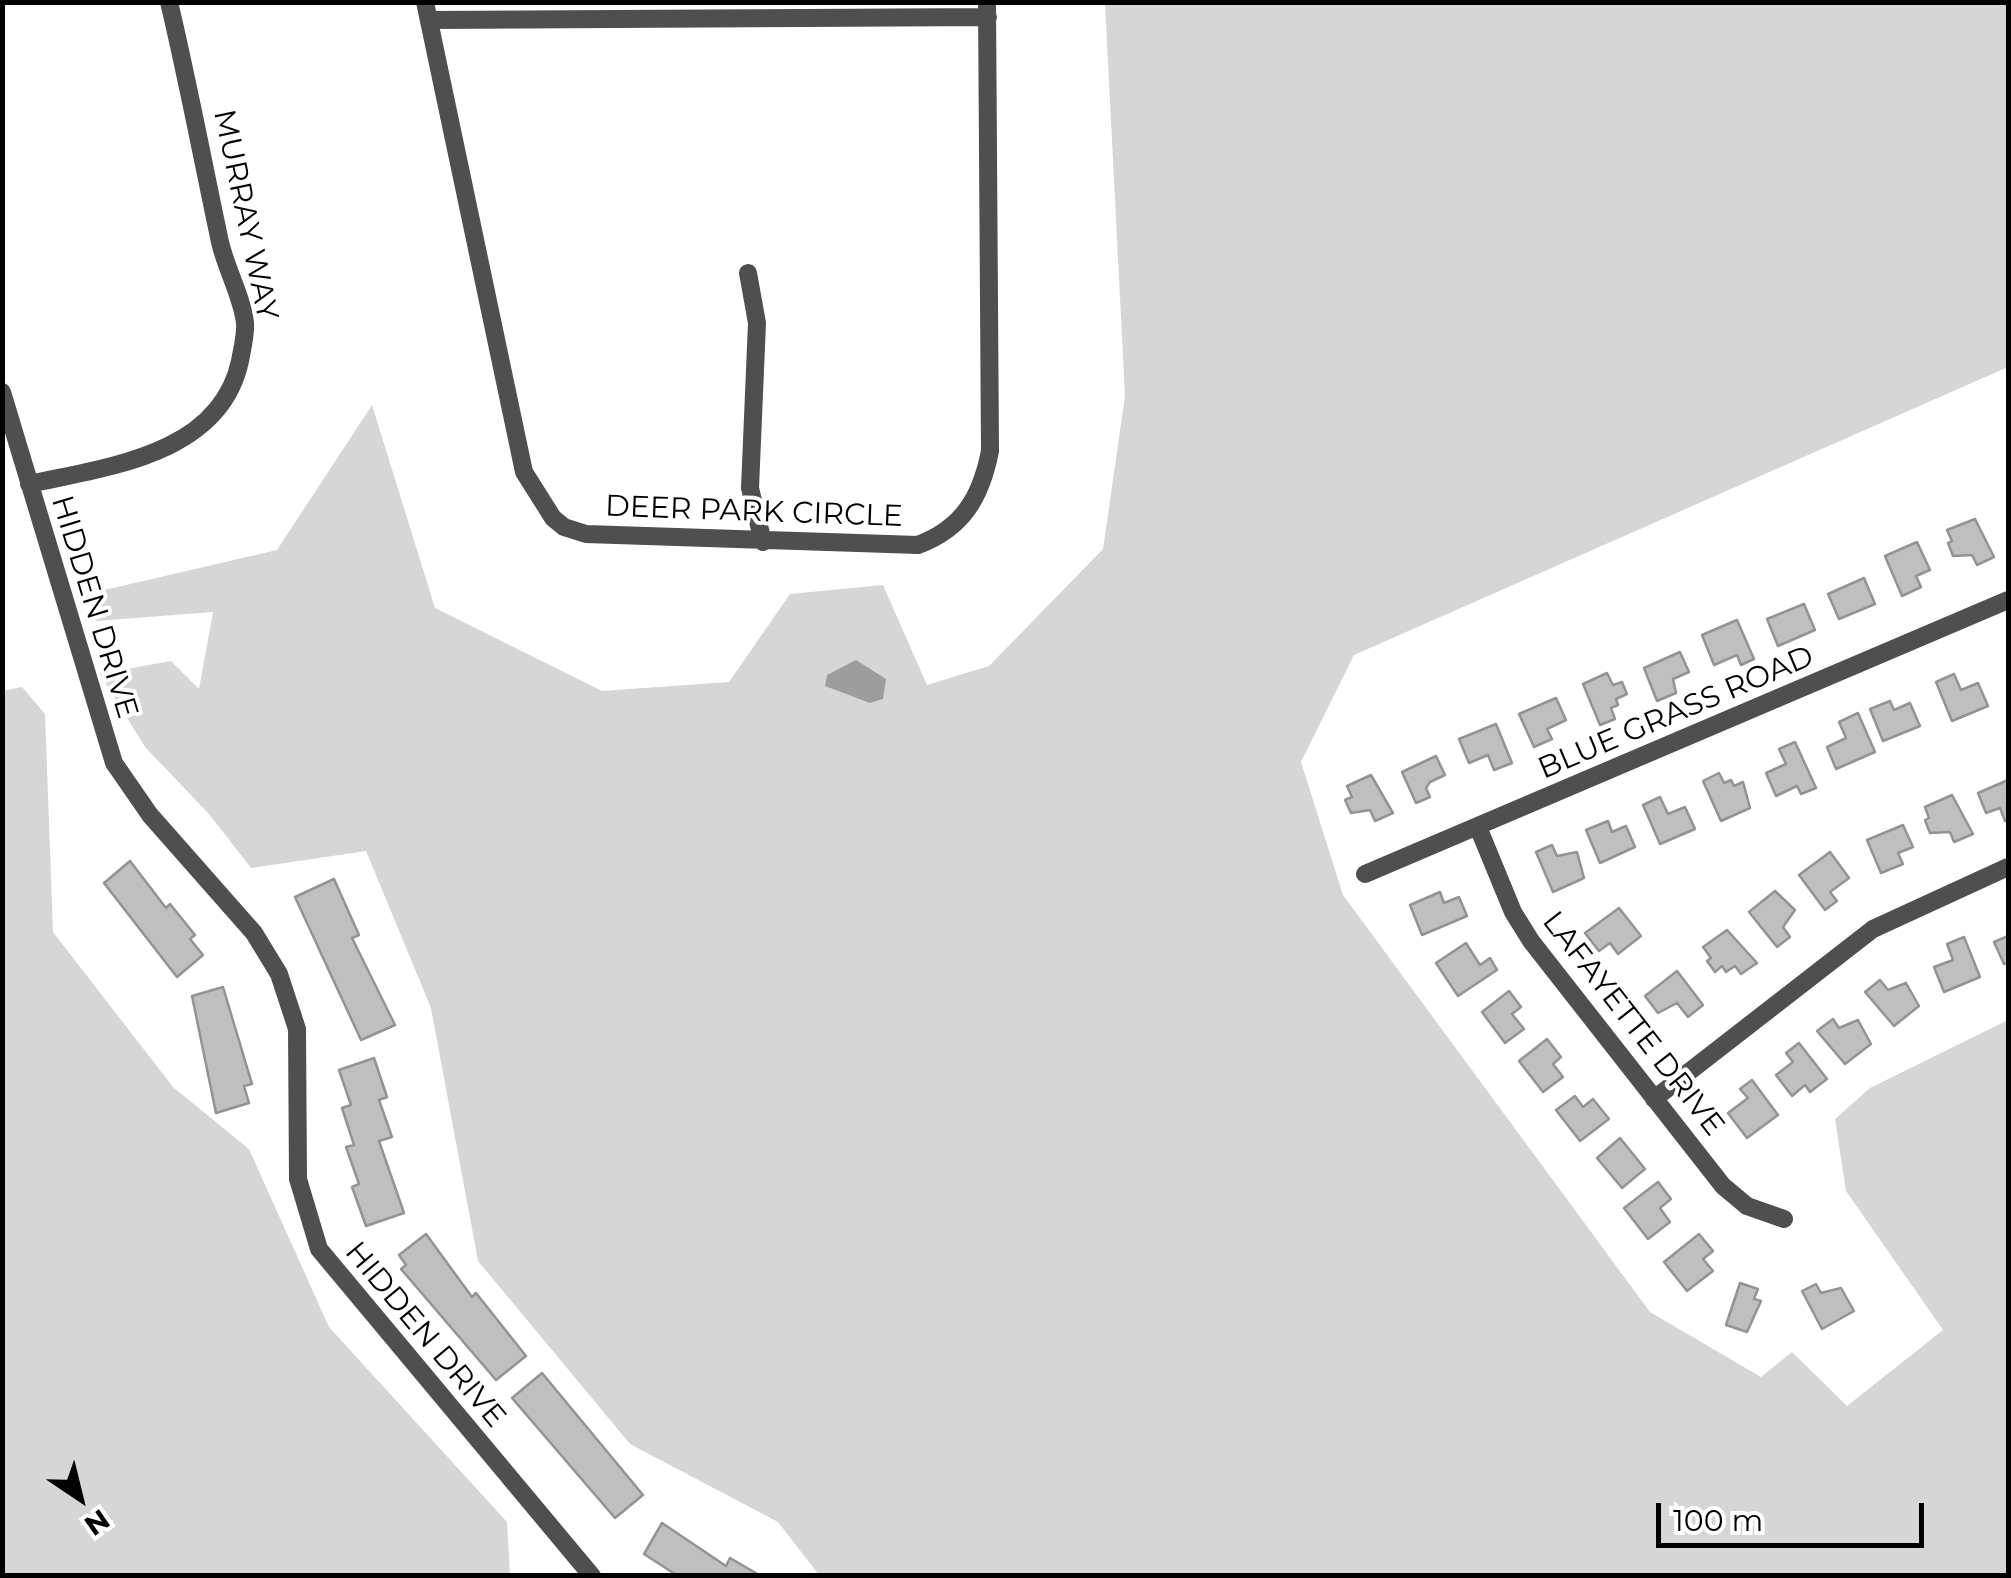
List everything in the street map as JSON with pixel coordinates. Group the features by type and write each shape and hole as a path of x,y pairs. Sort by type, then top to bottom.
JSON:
{"street":[{"name":"MURRAY WAY","path":"29,484 141,459 164,448 212,417 235,381 245,324 220,243 194,104 169,2"},
{"path":"427,11 988,10"},
{"name":"DEER PARK CIRCLE","path":"427,11 530,488 564,528 586,534 918,545 951,528 967,513 984,484 990,451 988,10"},
{"path":"748,272 757,323 750,488 763,542"},
{"name":"HIDDEN DRIVE","path":"2,392 114,763 150,816 254,934 279,974 297,1029 298,1178 319,1249 592,1576"},
{"name":"BLUE GRASS ROAD","path":"1365,874 2008,600"},
{"name":"LAFAYETTE DRIVE","path":"1478,828 1514,912 1531,941 1654,1099 1734,1196 1784,1219"},
{"path":"1654,1099 1873,930 2008,867"}],"shaded area":[{"path":"1105,3 2008,3 2008,367 1354,655 1301,762 1343,895 1650,1312 1761,1377 1792,1352 1847,1406 1943,1330 1846,1191 1835,1119 1870,1088 2008,1020 2008,1575 819,1575 778,1522 630,1444 478,1261 431,1008 366,851 251,868 209,814 145,747 100,674 171,661 199,689 213,612 96,621 83,595 277,550 372,405 435,608 602,691 729,682 790,594 883,585 927,685 989,666 1103,549 1125,396"},
{"path":"856,660 886,679 883,699 870,703 825,686 827,675"},
{"path":"22,687 45,714 53,932 173,1087 249,1149 329,1327 507,1522 510,1575 3,1575 2,691"}],"building":[{"path":"1975,519 1994,557 1977,565 1972,555 1953,556 1947,530"},
{"path":"1917,542 1930,570 1916,576 1921,587 1902,596 1885,556"},
{"path":"1864,578 1875,604 1839,619 1828,594"},
{"path":"1804,604 1815,630 1778,646 1767,619"},
{"path":"1737,620 1754,659 1741,665 1737,655 1714,665 1702,635"},
{"path":"1680,652 1689,672 1673,679 1676,693 1657,701 1644,668"},
{"path":"1607,673 1613,685 1622,682 1627,694 1616,699 1618,705 1611,708 1615,719 1600,725 1583,684"},
{"path":"1954,674 1961,690 1978,683 1988,706 1952,721 1936,682"},
{"path":"1556,698 1566,720 1547,729 1552,739 1534,747 1519,714"},
{"path":"1890,701 1894,710 1910,703 1920,726 1883,741 1870,709"},
{"path":"1858,713 1875,752 1836,769 1827,747 1846,738 1839,722"},
{"path":"1496,724 1512,763 1494,770 1488,755 1469,763 1459,739"},
{"path":"1795,742 1816,788 1801,794 1797,786 1776,796 1766,773 1786,764 1779,749"},
{"path":"1436,756 1445,775 1430,782 1426,788 1430,797 1416,803 1402,772"},
{"path":"1719,773 1724,783 1731,780 1734,786 1743,782 1750,808 1721,821 1703,781"},
{"path":"1371,775 1393,813 1375,821 1370,810 1351,813 1345,800 1352,797 1347,786"},
{"path":"2008,780 2005,821 2000,808 1986,813 1978,793"},
{"path":"1952,795 1973,834 1954,842 1950,832 1930,833 1925,820 1929,818 1925,807"},
{"path":"1660,797 1668,814 1685,807 1695,829 1660,844 1643,805"},
{"path":"1608,821 1612,832 1626,826 1635,847 1600,863 1586,830"},
{"path":"1903,825 1913,847 1898,853 1903,864 1881,873 1867,840"},
{"path":"1552,845 1557,856 1577,852 1584,878 1553,892 1536,852"},
{"path":"1830,852 1849,878 1830,892 1837,901 1825,910 1799,875"},
{"path":"130,861 166,908 170,904 195,935 190,939 203,955 177,977 104,883"},
{"path":"334,879 359,935 352,938 395,1025 361,1040 295,897"},
{"path":"1775,891 1795,910 1783,927 1790,937 1777,947 1749,912"},
{"path":"1440,892 1444,903 1459,897 1467,916 1422,935 1410,905"},
{"path":"1619,908 1641,936 1618,954 1610,943 1599,951 1585,933"},
{"path":"1727,930 1757,963 1741,974 1735,966 1726,972 1722,966 1715,972 1707,961 1711,958 1703,947"},
{"path":"2008,936 2008,963 2004,964 1994,942"},
{"path":"1964,937 1980,977 1944,992 1934,967 1953,960 1947,944"},
{"path":"1466,943 1480,965 1490,958 1497,970 1458,996 1436,963"},
{"path":"1677,971 1703,1005 1688,1017 1677,1003 1658,1013 1645,996"},
{"path":"1880,980 1888,990 1906,983 1919,1006 1894,1026 1865,992"},
{"path":"223,987 252,1084 244,1086 249,1103 216,1113 192,996"},
{"path":"1509,991 1521,1007 1512,1014 1524,1029 1505,1043 1482,1012"},
{"path":"1833,1019 1839,1028 1858,1020 1871,1044 1845,1064 1817,1031"},
{"path":"1547,1039 1561,1057 1553,1064 1563,1077 1543,1092 1519,1061"},
{"path":"1799,1043 1827,1079 1810,1092 1805,1085 1792,1096 1776,1075 1793,1062 1786,1053"},
{"path":"374,1058 387,1097 379,1100 392,1137 379,1141 404,1213 366,1226 352,1187 359,1184 346,1147 354,1145 342,1108 351,1105 339,1070"},
{"path":"1752,1080 1778,1115 1747,1138 1728,1113 1748,1098 1740,1089"},
{"path":"1575,1096 1583,1107 1593,1099 1609,1119 1580,1141 1556,1110"},
{"path":"1620,1138 1645,1169 1622,1188 1597,1158"},
{"path":"1658,1182 1671,1199 1660,1208 1670,1222 1648,1239 1624,1208"},
{"path":"426,1234 472,1297 476,1293 526,1356 496,1380 401,1269 406,1265 399,1255"},
{"path":"1699,1234 1713,1251 1703,1259 1713,1271 1687,1291 1664,1262"},
{"path":"1740,1283 1758,1289 1754,1299 1761,1301 1747,1332 1726,1325"},
{"path":"1816,1284 1821,1293 1841,1288 1854,1311 1822,1329 1802,1291"},
{"path":"542,1373 643,1495 615,1518 512,1398"},
{"path":"662,1523 726,1566 730,1558 761,1576 678,1576 644,1554"}]}
